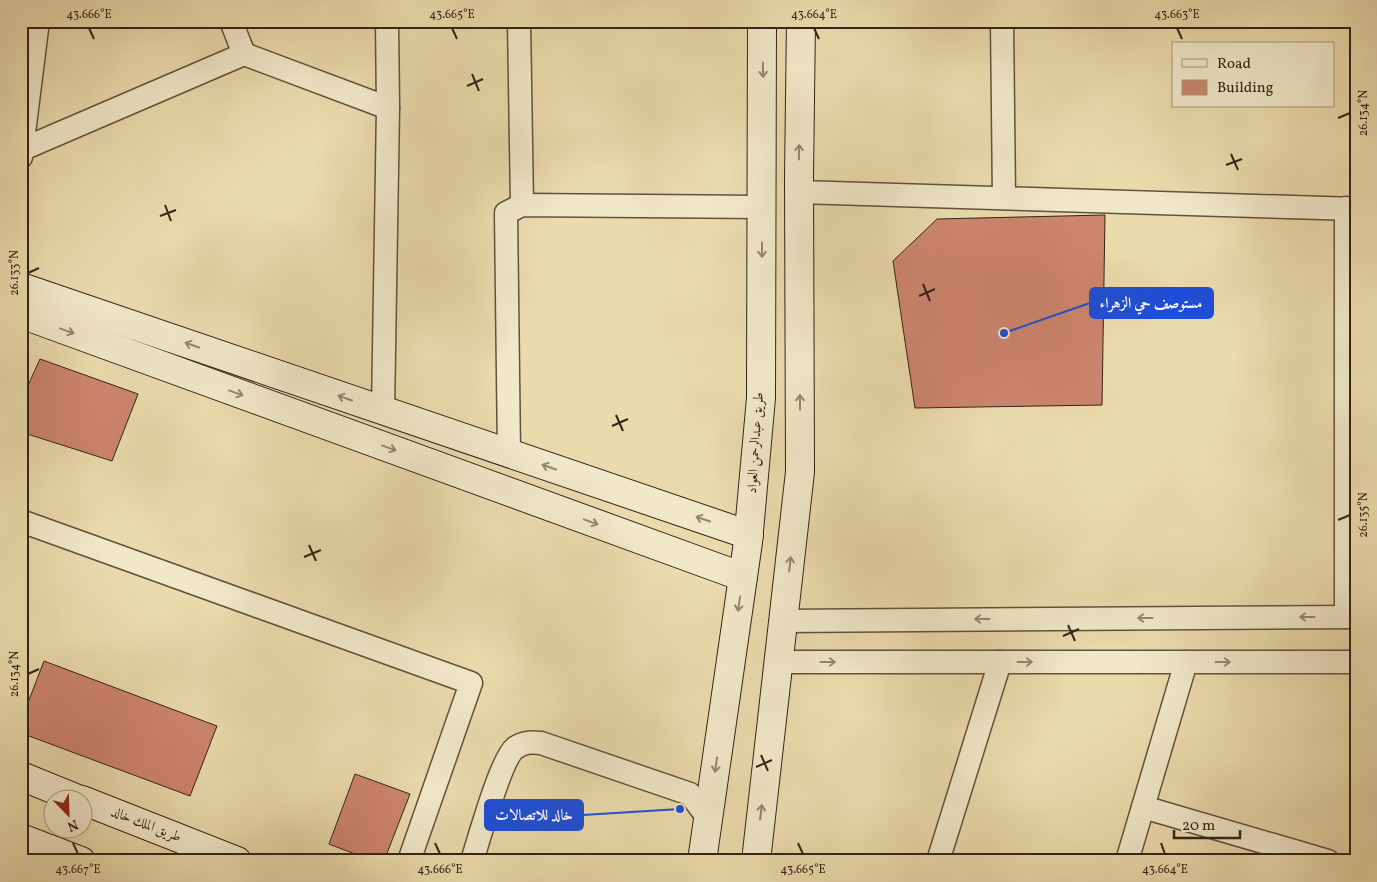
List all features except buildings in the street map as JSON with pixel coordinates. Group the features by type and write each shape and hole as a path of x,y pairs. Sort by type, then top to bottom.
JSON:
{"main road":[{"name":"طريق عبدالرحمن العواد","path":"702,861 749,535 760,398 762,21"},
{"path":"756,861 800,472 799,192 801,21"},
{"path":"21,288 749,535"},
{"path":"21,314 743,577"},
{"name":"طريق الملك خالد","path":"21,776 56,790"},
{"name":"طريق الملك خالد","path":"92,804 237,861"},
{"path":"21,838 65,858"}],"street":[{"path":"22,153 38,21"},
{"path":"231,21 244,54"},
{"path":"383,411 388,108 387,21"},
{"path":"519,21 522,205"},
{"path":"1002,21 1004,198"},
{"path":"22,153 244,54 388,108"},
{"path":"784,621 1351,617 1351,209 799,192"},
{"path":"510,454 506,213 522,205 762,207"},
{"path":"21,521 471,682 409,861"},
{"path":"779,662 1356,662"},
{"path":"938,861 1000,662"},
{"path":"1127,861 1186,662"},
{"path":"472,861 503,766 513,750 526,742 540,743 690,794 708,818"},
{"path":"1143,807 1328,861"}],"place":[{"name":"مستوصف حي الزهراء","path":"1004,333"},
{"name":"خالد للاتصالات","path":"680,809"}]}
